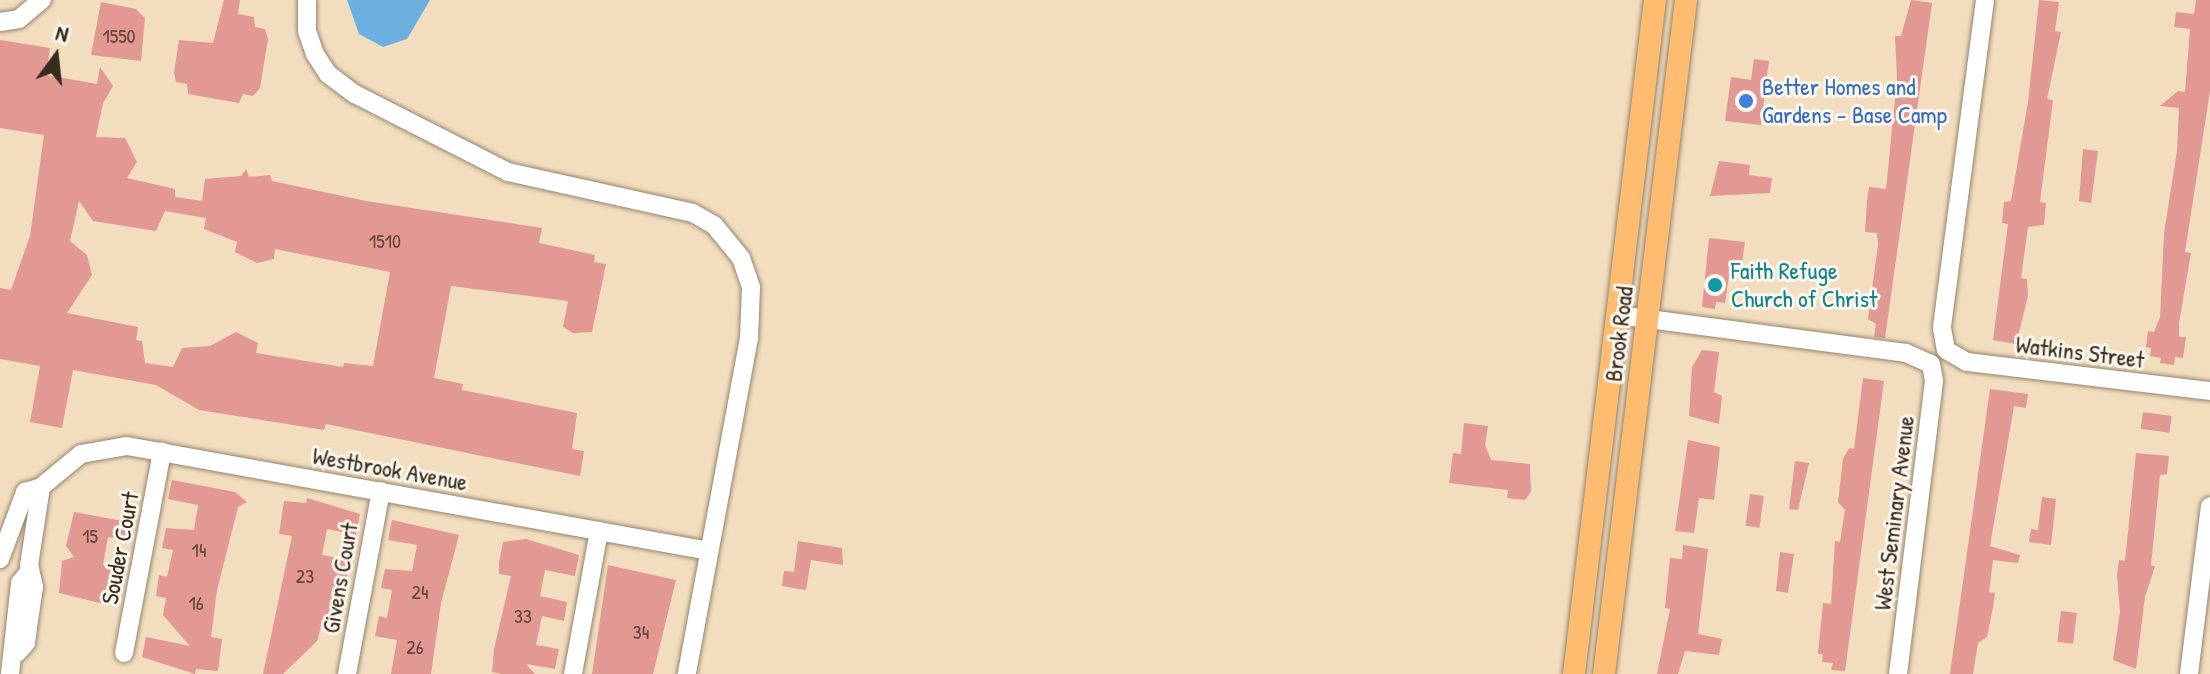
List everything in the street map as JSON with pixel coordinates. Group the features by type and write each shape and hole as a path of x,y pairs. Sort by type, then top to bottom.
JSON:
{"main road":[{"name":"Brook Road","path":"1574,674 1655,0"},
{"name":"Brook Road","path":"1604,674 1686,0"}],"street":[{"path":"0,22 19,19 42,0"},
{"path":"307,0 307,31 315,54 328,74 355,94 508,172 685,210 714,225 734,248 750,278 751,322 687,674"},
{"name":"Watkins Street","path":"1985,0 1942,328 1946,350 1967,362 2210,391"},
{"path":"1618,315 1647,320"},
{"name":"West Seminary Avenue","path":"1647,320 1927,360 1934,381 1898,674"},
{"name":"Westbrook Avenue","path":"0,557 25,492 41,487 72,459 94,449 127,446 709,551"},
{"name":"Souder Court","path":"124,653 162,452"},
{"path":"0,672 10,674 17,653 26,643 34,587 29,569 41,487"},
{"name":"Givens Court","path":"347,674 381,491"},
{"path":"2189,674 2210,506"},
{"path":"573,674 599,531"},
{"path":"0,557 29,569"}],"water":[{"path":"347,0 430,0 407,39 383,47 359,34"}],"building":[{"path":"224,0 240,0 238,14 254,17 255,27 265,29 268,39 260,88 253,96 243,94 239,103 188,94 187,84 176,82 174,72 179,40 213,43"},
{"path":"1911,0 1932,3 1885,338 1874,337 1876,324 1868,319 1878,245 1877,233 1865,232 1867,201 1869,187 1886,189 1897,80 1895,36 1901,36"},
{"path":"2039,0 2059,2 2055,31 2061,32 2047,99 2053,100 2040,202 2046,203 2044,225 2028,227 2021,278 2027,279 2028,296 2016,344 1993,340 2008,224 2002,223 2004,202 2011,201 2028,102"},
{"path":"2196,0 2210,0 2210,91 2185,252 2191,253 2179,337 2186,337 2183,358 2175,357 2174,365 2160,363 2161,358 2150,356 2151,348 2146,347 2148,331 2154,332 2160,317 2164,233 2177,151 2179,108 2160,106 2178,91 2185,92 2190,29 2174,27 2176,12 2194,14"},
{"path":"101,2 136,9 145,18 141,61 91,55"},
{"path":"0,40 50,48 46,75 97,84 100,67 113,86 103,103 96,137 125,138 137,162 127,178 175,189 175,197 202,201 205,179 241,176 246,169 249,177 270,175 272,181 366,201 542,228 539,243 595,255 594,262 606,264 592,332 573,333 563,327 568,301 451,286 434,378 463,384 462,390 577,413 572,449 584,451 580,476 326,424 324,430 199,410 156,385 73,370 62,428 30,422 40,366 0,359 0,288 11,290 30,236 44,135 0,128","holes":["79,201 93,221 156,231 165,211 206,218 204,229 237,242 235,252 257,263 274,259 275,249 390,272 373,366 344,363 343,367 256,353 258,343 236,332 210,346 182,348 173,367 145,363 142,341 136,340 138,327 67,313 92,275 87,255 70,241"]},
{"name":"Better Homes and Gardens - Base Camp","path":"1754,59 1769,61 1761,125 1725,121 1731,77 1751,80"},
{"path":"2083,149 2098,151 2091,203 2079,201"},
{"path":"1719,161 1750,165 1749,175 1772,178 1770,193 1710,196"},
{"name":"Faith Refuge Church of Christ","path":"1709,238 1745,242 1741,270 1730,269 1725,303 1716,302 1715,309 1702,307"},
{"path":"1702,350 1719,352 1714,392 1722,396 1719,424 1689,416 1692,367"},
{"path":"1863,378 1884,381 1845,671 1831,670 1833,663 1822,662 1823,654 1818,654 1823,603 1831,604 1835,541 1840,542 1845,510 1838,502 1843,459 1849,448 1854,449"},
{"path":"1990,389 2028,394 2026,408 2014,406 1990,546 2020,555 2018,563 1993,560 1989,592 1995,593 1987,637 1978,643 1973,674 1950,674"},
{"path":"2143,412 2172,416 2169,433 2141,429"},
{"path":"1464,423 1488,426 1485,445 1491,460 1530,464 1531,492 1525,500 1507,498 1508,490 1449,483 1453,453 1461,454"},
{"path":"1688,440 1720,447 1714,500 1699,498 1694,533 1675,531"},
{"path":"2136,453 2169,456 2167,474 2160,475 2151,566 2155,566 2145,597 2136,669 2113,660 2120,612 2117,575 2119,560 2125,561"},
{"path":"1795,461 1809,463 1798,510 1789,509"},
{"path":"172,480 235,492 247,502 238,507 217,590 211,637 222,639 218,671 196,669 195,674 142,657 146,637 190,646 163,615 166,598 156,596 159,575 167,577 173,550 162,548 166,528 194,530 198,505 168,499"},
{"path":"1750,494 1764,496 1759,528 1746,526"},
{"path":"2042,497 2056,499 2051,545 2029,542 2031,529 2038,530"},
{"path":"307,498 360,514 356,535 327,529 322,555 350,560 346,580 336,578 331,606 342,608 338,630 321,627 317,641 283,674 263,674 292,536 279,534 284,501 306,503"},
{"path":"74,512 134,523 131,541 108,537 103,565 126,570 122,589 111,587 108,605 59,593 62,561 74,557 66,546"},
{"path":"392,520 459,535 441,603 431,674 391,674 397,640 375,636 379,616 387,618 392,590 381,588 385,569 412,571 417,545 388,540"},
{"path":"526,539 579,555 575,576 545,570 540,596 567,602 564,621 542,616 536,645 559,649 555,669 526,664 535,674 492,672 494,649 511,576 499,574 503,542"},
{"path":"798,541 842,548 843,565 811,560 806,590 782,586 784,571 794,572"},
{"path":"1683,545 1708,549 1698,634 1722,639 1719,655 1685,651 1678,674 1657,674 1670,609 1665,608 1670,558 1682,559"},
{"path":"1780,552 1794,554 1788,593 1776,591"},
{"path":"608,565 676,580 653,674 592,674"},
{"path":"2061,611 2077,613 2073,644 2057,642"}],"place":[{"name":"Better Homes and Gardens - Base Camp","path":"1746,101"},
{"name":"Faith Refuge Church of Christ","path":"1715,285"}]}
